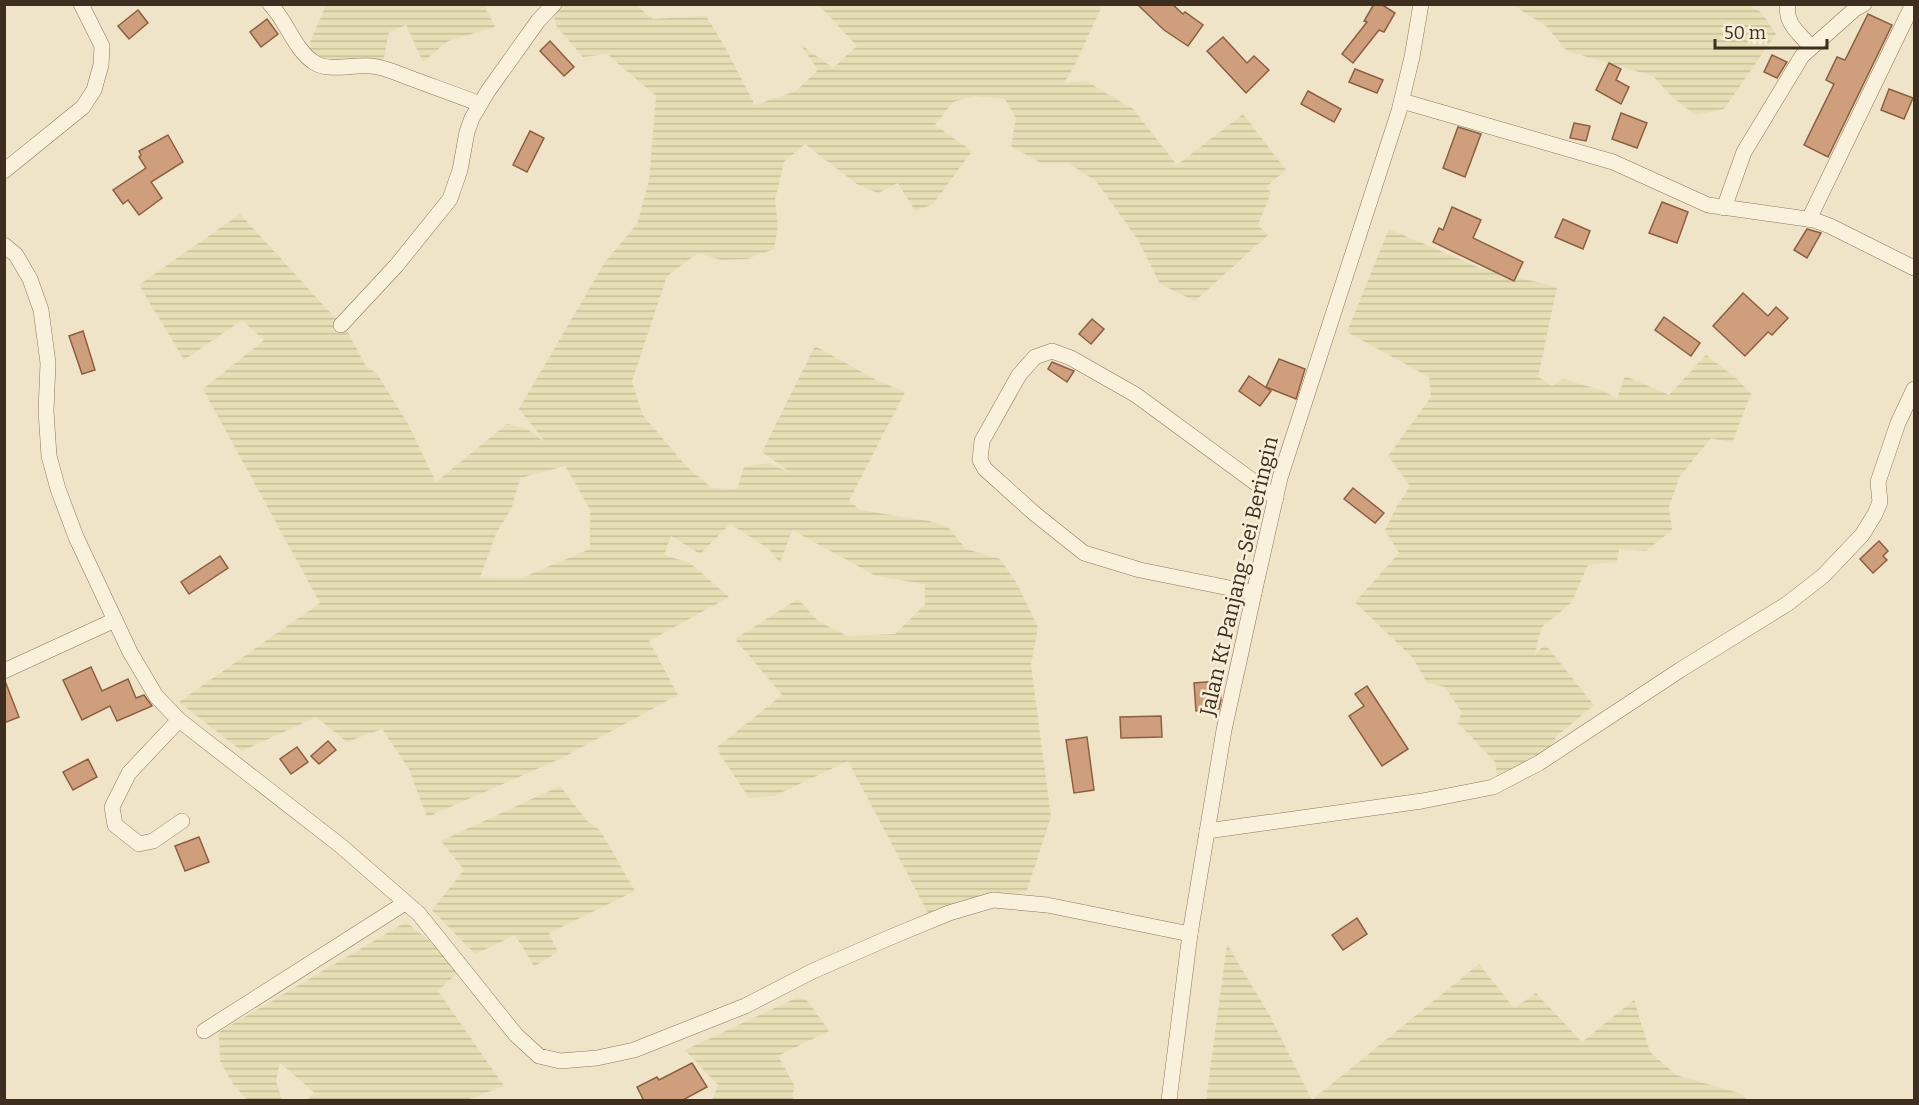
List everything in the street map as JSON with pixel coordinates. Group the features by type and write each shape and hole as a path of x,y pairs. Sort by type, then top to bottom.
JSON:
{"street":[{"path":"4,171 77,112 94,90 101,65 102,46 81,4"},
{"path":"270,4 278,12 309,58 318,64 331,67 378,66 480,104"},
{"path":"341,325 396,266 450,199 460,170 466,132 480,104 538,21 554,4"},
{"name":"Jalan Kt Panjang-Sei Beringin","path":"1169,1101 1190,934 1224,730 1280,478 1402,101 1421,4"},
{"path":"1788,4 1786,15 1789,22 1811,47"},
{"path":"1724,208 1744,152 1802,56 1855,9 1864,4"},
{"path":"1809,219 1913,4"},
{"path":"1402,101 1613,162 1696,201 1724,208 1809,219 1830,226 1914,268"},
{"path":"4,245 16,255 30,279 41,310 48,363 46,411 49,456 58,489 76,537 130,652 156,696 179,720 341,846 418,914 516,1035 539,1056 560,1061 597,1058 634,1050 745,1006 813,971 891,937 949,914 993,900 1047,905 1190,934"},
{"path":"1254,592 1140,570 1084,554 985,469 980,460 982,441 1019,375 1035,357 1052,351 1071,358 1136,395 1276,498"},
{"path":"1207,831 1422,801 1493,787 1539,763 1680,670 1787,604 1823,576 1862,535 1875,514 1880,502 1878,482 1898,423 1914,389"},
{"path":"4,671 115,620"},
{"path":"179,720 129,773 112,807 115,825 139,844 153,841 182,821"},
{"path":"204,1031 405,903"}],"shaded area":[{"path":"326,5 484,5 495,27 448,41 423,62 406,25 389,32 383,62 309,58 310,42"},
{"path":"554,5 636,5 653,19 706,16 755,105 796,91 818,70 800,44 833,68 857,46 819,5 1098,5 1101,8 1074,67 1064,83 1086,81 1133,109 1177,165 1243,114 1286,170 1266,187 1271,193 1258,225 1268,235 1195,301 1160,284 1138,240 1096,181 1068,163 1041,163 1011,146 1016,118 1005,99 974,96 953,102 935,125 972,151 933,204 915,211 898,183 878,193 857,184 805,144 784,162 775,200 778,226 774,249 747,259 721,260 698,253 667,276 632,381 642,414 686,466 712,488 737,489 744,467 769,463 793,474 762,452 815,346 878,381 905,392 849,501 860,510 947,526 966,549 1000,559 1016,582 1038,627 1031,665 1051,817 1027,890 988,902 928,913 848,761 774,796 749,798 716,748 782,695 735,639 798,599 818,621 847,636 895,634 925,605 925,584 876,576 792,530 780,563 769,549 730,524 700,554 671,536 664,555 690,563 729,597 649,641 678,695 560,759 427,817 409,769 382,729 347,742 316,717 242,751 179,702 320,603 203,389 264,340 242,320 184,360 139,285 240,214 347,331 366,366 377,374 408,424 436,482 507,424 527,429 546,443 519,409 605,262 637,224 649,181 656,96 607,54 583,57 557,27 551,7","holes":["565,466 590,509 590,549 521,578 480,577 496,534 512,507 520,478"]},
{"path":"1514,5 1748,5 1761,12 1776,34 1724,109 1695,115 1672,97 1653,76 1567,51 1546,26"},
{"path":"1389,229 1483,269 1557,287 1538,377 1552,386 1563,379 1604,391 1617,399 1625,376 1669,395 1706,355 1735,377 1751,394 1732,443 1711,438 1680,476 1669,507 1672,530 1646,551 1619,549 1617,562 1588,565 1571,603 1542,627 1534,656 1545,644 1594,705 1558,735 1545,754 1497,784 1496,763 1457,722 1462,713 1445,687 1427,683 1413,658 1355,602 1399,553 1385,530 1410,486 1388,456 1431,397 1429,377 1347,332"},
{"path":"560,786 587,821 600,830 635,891 549,933 558,952 534,966 515,935 475,954 432,910 464,870 441,841"},
{"path":"406,922 463,968 438,991 504,1086 467,1100 306,1100 315,1093 280,1063 276,1081 282,1100 247,1100 233,1084 220,1061 219,1032"},
{"path":"1227,944 1270,1016 1312,1100 1206,1100"},
{"path":"1479,964 1514,1008 1536,993 1582,1042 1634,1000 1650,1052 1676,1075 1739,1093 1747,1100 1312,1100"},
{"path":"796,998 806,999 829,1031 778,1056 794,1085 793,1100 712,1100 718,1085 685,1050"}],"building":[{"path":"1137,4 1172,4 1183,14 1185,12 1203,25 1188,46 1164,30"},
{"path":"1374,4 1381,4 1395,13 1384,32 1379,30 1353,63 1342,54 1367,22 1364,21"},
{"path":"138,10 148,23 129,39 118,26"},
{"path":"1868,14 1892,25 1828,157 1804,145 1834,84 1826,80 1837,57 1845,60"},
{"path":"267,19 278,34 261,47 250,32"},
{"path":"1223,37 1247,63 1254,56 1269,70 1246,93 1207,51"},
{"path":"550,41 574,67 564,76 540,51"},
{"path":"1772,55 1787,62 1777,78 1764,72"},
{"path":"1609,63 1621,69 1616,80 1629,87 1621,104 1596,90"},
{"path":"1355,69 1383,80 1377,93 1349,82"},
{"path":"1889,89 1913,98 1904,119 1881,110"},
{"path":"1308,91 1341,109 1334,122 1301,104"},
{"path":"1621,113 1647,123 1637,148 1612,139"},
{"path":"1574,123 1590,126 1586,141 1570,138"},
{"path":"1458,127 1481,134 1465,177 1443,168"},
{"path":"530,131 544,138 527,172 513,165"},
{"path":"168,135 183,162 151,182 162,198 139,215 128,200 123,204 113,190 146,168 139,157 141,155 139,151"},
{"path":"1662,202 1688,212 1677,243 1649,233"},
{"path":"1452,207 1481,220 1473,238 1523,262 1514,281 1433,242 1439,228 1443,230"},
{"path":"1563,219 1590,231 1583,249 1555,237"},
{"path":"1807,229 1821,233 1807,258 1794,250"},
{"path":"1743,293 1768,316 1776,307 1788,318 1772,335 1768,332 1745,356 1713,326"},
{"path":"1664,317 1700,343 1691,356 1655,330"},
{"path":"1092,319 1104,329 1091,344 1079,334"},
{"path":"83,331 95,370 82,374 69,336"},
{"path":"1279,359 1305,369 1296,399 1266,387"},
{"path":"1052,362 1074,371 1067,382 1048,369"},
{"path":"1249,376 1271,391 1260,406 1239,391"},
{"path":"1353,488 1384,513 1375,523 1344,499"},
{"path":"1879,541 1888,551 1883,556 1887,560 1873,573 1860,559"},
{"path":"220,556 228,568 189,594 181,582"},
{"path":"91,667 102,691 128,679 136,698 144,695 152,706 117,721 110,706 82,720 63,680"},
{"path":"1219,681 1221,700 1219,709 1196,711 1194,683"},
{"path":"4,682 19,717 4,723"},
{"path":"1367,686 1408,749 1382,766 1349,716 1364,706 1355,694"},
{"path":"1161,716 1162,737 1121,738 1120,717"},
{"path":"1087,737 1094,790 1074,793 1066,740"},
{"path":"328,741 336,750 319,764 311,756"},
{"path":"297,747 308,762 291,774 280,759"},
{"path":"88,759 97,777 73,790 63,772"},
{"path":"199,837 209,862 185,871 175,846"},
{"path":"1357,918 1367,934 1343,950 1332,935"},
{"path":"692,1063 707,1087 681,1101 644,1101 637,1087 657,1077 659,1080"}]}
